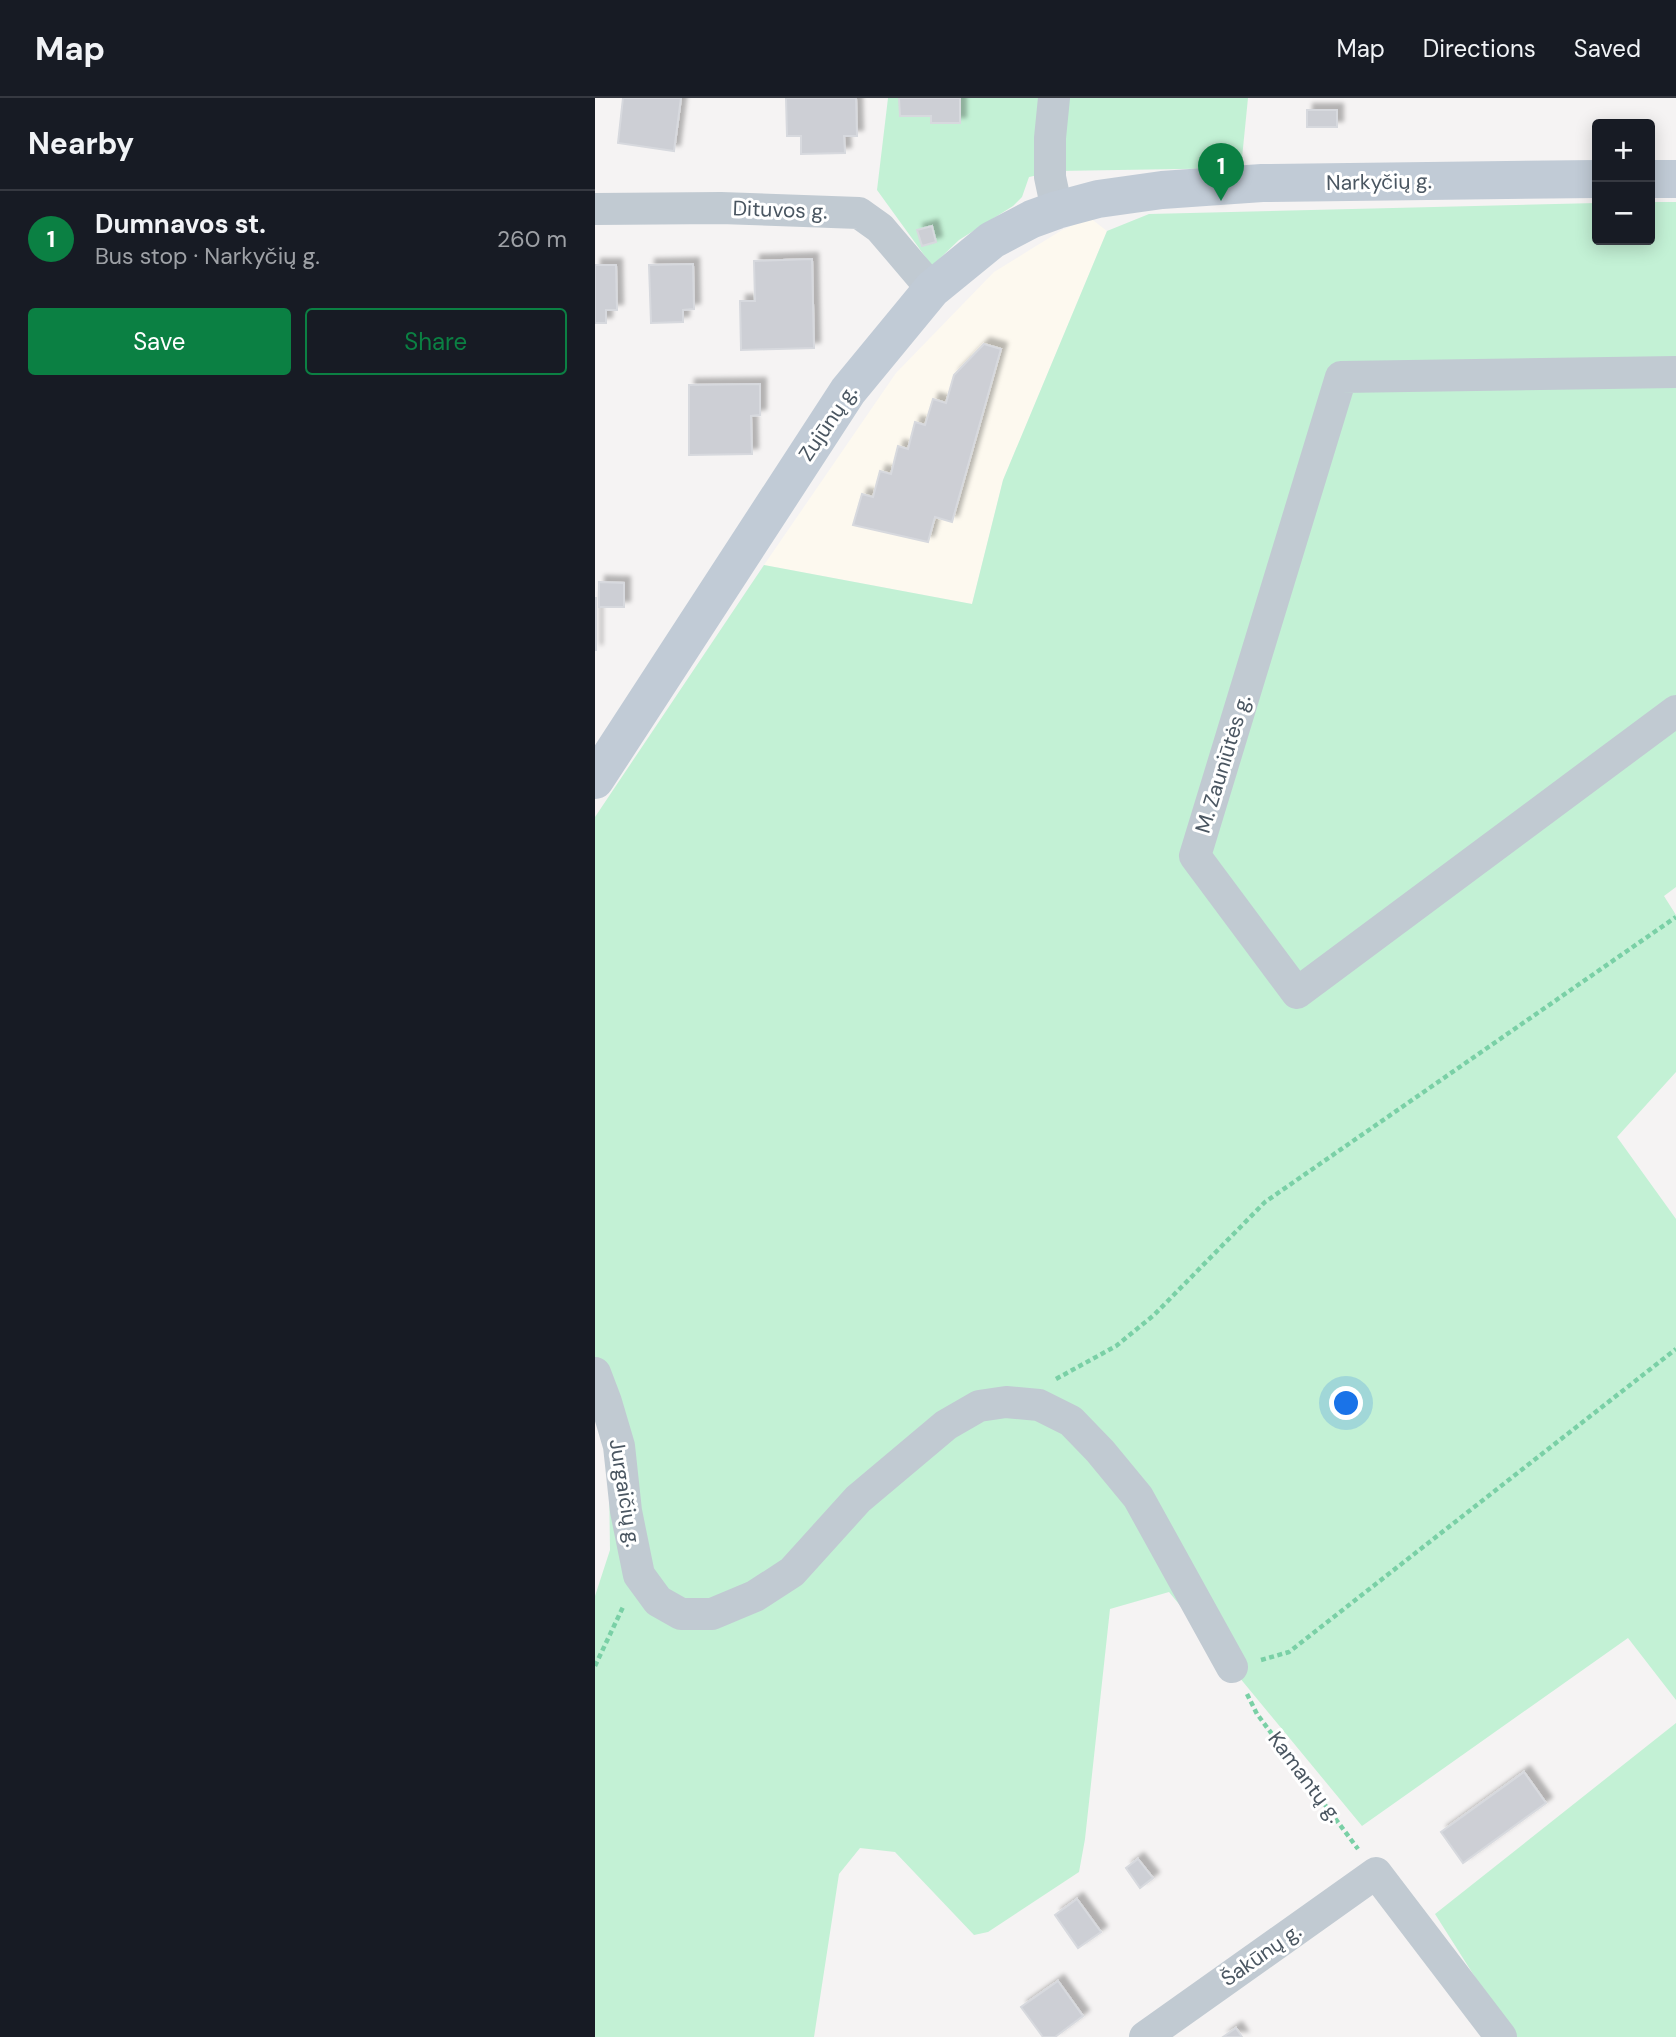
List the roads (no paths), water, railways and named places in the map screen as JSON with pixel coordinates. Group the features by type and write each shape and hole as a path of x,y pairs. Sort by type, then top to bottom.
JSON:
{"main road":[{"path":"1655,179 1676,179"},
{"name":"Narkyčių g.","path":"1162,190 1262,183 1592,180"},
{"name":"Zujūnų g.","path":"595,780 848,391 932,289 992,240 1031,219 1098,198 1162,190"}],"street":[{"path":"1054,98 1050,177 1057,210"},
{"name":"Dituvos g.","path":"595,209 721,208 859,213 880,228 932,289"},
{"name":"M. Zauniūtės g.","path":"1676,372 1341,377 1195,856 1297,993 1676,711"},
{"name":"Jurgaičių g.","path":"595,1373 607,1402 619,1446 626,1511 639,1574 658,1601 681,1614 712,1614 755,1597 792,1572 858,1499 946,1424 979,1406 1006,1402 1039,1405 1071,1421 1138,1497 1232,1667"},
{"name":"Šakūnų g.","path":"1145,2037 1376,1873 1501,2037"}],"place":[{"name":"Dumnavos st.","path":"1221,201"}]}
